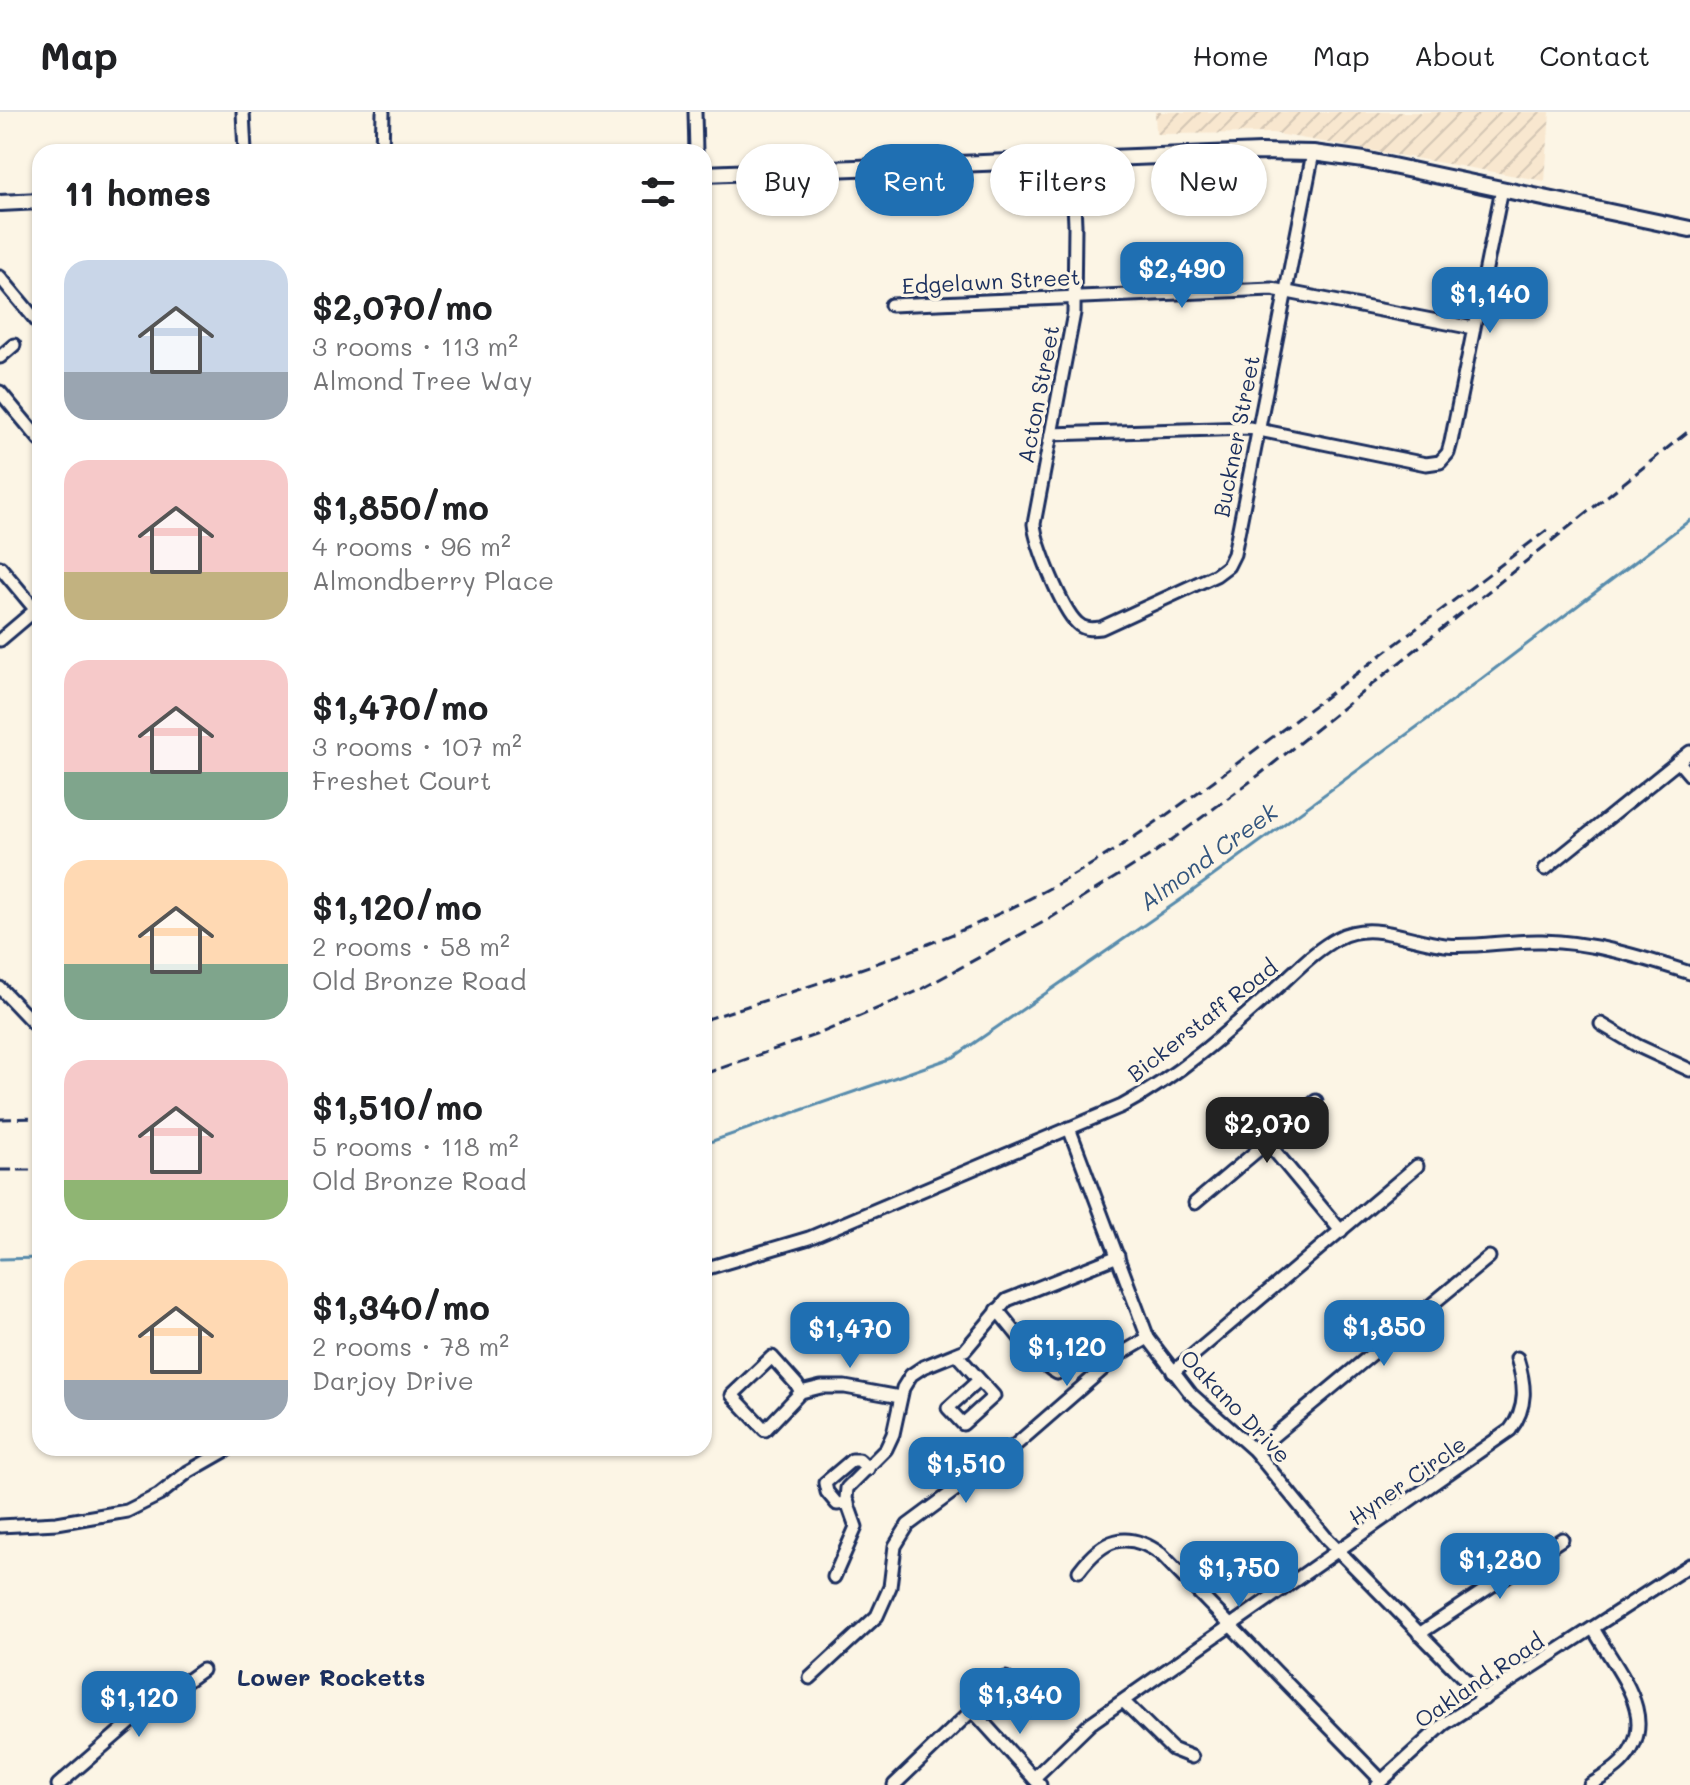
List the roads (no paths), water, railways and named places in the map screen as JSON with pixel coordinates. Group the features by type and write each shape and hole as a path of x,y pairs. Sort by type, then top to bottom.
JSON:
{"main road":[{"path":"1135,157 1313,153 1364,160 1690,229"},
{"path":"712,174 990,162"},
{"path":"0,203 32,201"}],"street":[{"path":"243,112 245,144"},
{"path":"382,144 383,112"},
{"path":"695,112 696,144"},
{"name":"Buckner Street","path":"1080,626 1101,628 1216,575 1228,566 1234,554 1313,153"},
{"path":"1051,434 1257,430 1426,464 1442,460 1451,442 1502,189"},
{"name":"Acton Street","path":"1075,216 1075,296 1036,507 1035,533 1070,614 1080,626"},
{"path":"0,277 32,315"},
{"name":"Edgelawn Street","path":"891,305 1249,289 1286,291 1473,328"},
{"path":"0,357 14,345"},
{"path":"0,392 32,430"},
{"path":"0,567 32,602"},
{"path":"0,640 32,615"},
{"path":"1545,869 1690,752"},
{"path":"1678,761 1690,775"},
{"name":"Bickerstaff Road","path":"712,1267 809,1238 1122,1106 1158,1086 1332,942 1352,932 1382,931 1457,946 1568,942 1637,955 1690,973"},
{"path":"0,988 32,1022"},
{"path":"1601,1024 1638,1046 1690,1070"},
{"path":"1195,1203 1316,1101"},
{"name":"Oakano Drive","path":"1069,1128 1148,1338 1205,1409 1255,1451 1302,1511 1484,1699"},
{"path":"1267,1142 1341,1231"},
{"path":"1173,1372 1417,1166"},
{"path":"834,1577 856,1527 847,1488 880,1457 890,1441 900,1397 908,1379 917,1370 957,1355 972,1343 997,1310 1015,1295 1118,1256"},
{"path":"1255,1451 1489,1257"},
{"path":"997,1310 1032,1349"},
{"path":"810,1678 877,1616 890,1587 895,1546 908,1525 1012,1448 1119,1355 1148,1338"},
{"path":"957,1355 979,1380"},
{"path":"801,1392 772,1357 732,1395 765,1430 801,1392 821,1387 845,1387 900,1397"},
{"name":"Hyner Circle","path":"1037,1781 1091,1723 1510,1430 1524,1400 1524,1381 1517,1358"},
{"path":"0,1526 57,1523 127,1511 159,1495 188,1472 216,1456"},
{"path":"848,1503 837,1504 827,1492 825,1483 852,1460 859,1460 868,1469"},
{"path":"1419,1634 1562,1539"},
{"path":"1079,1571 1092,1554 1109,1543 1125,1540 1144,1544 1161,1554 1379,1783"},
{"name":"Oakland Road","path":"1379,1783 1435,1730 1689,1568"},
{"path":"1590,1785 1616,1768 1628,1755 1639,1725 1638,1707 1632,1693 1593,1628"},
{"path":"58,1785 139,1715 202,1670"},
{"path":"894,1785 1006,1678"},
{"path":"1123,1701 1172,1749 1192,1757"},
{"path":"973,1711 1037,1781"}],"waterway":[{"name":"Almond Creek","path":"712,1141 954,1057 1183,898 1451,702 1690,520"},
{"name":"Almond Creek","path":"0,1259 32,1258"}],"railway":[{"path":"712,1071 821,1033 918,991 1049,919 1154,853 1259,775 1690,430"},
{"path":"712,1017 836,977 965,929 1079,872 1196,793 1547,530"},
{"path":"0,1119 32,1118"},
{"path":"0,1170 32,1170"}],"district":[{"name":"Lower Rocketts","path":"331,1676"}]}
